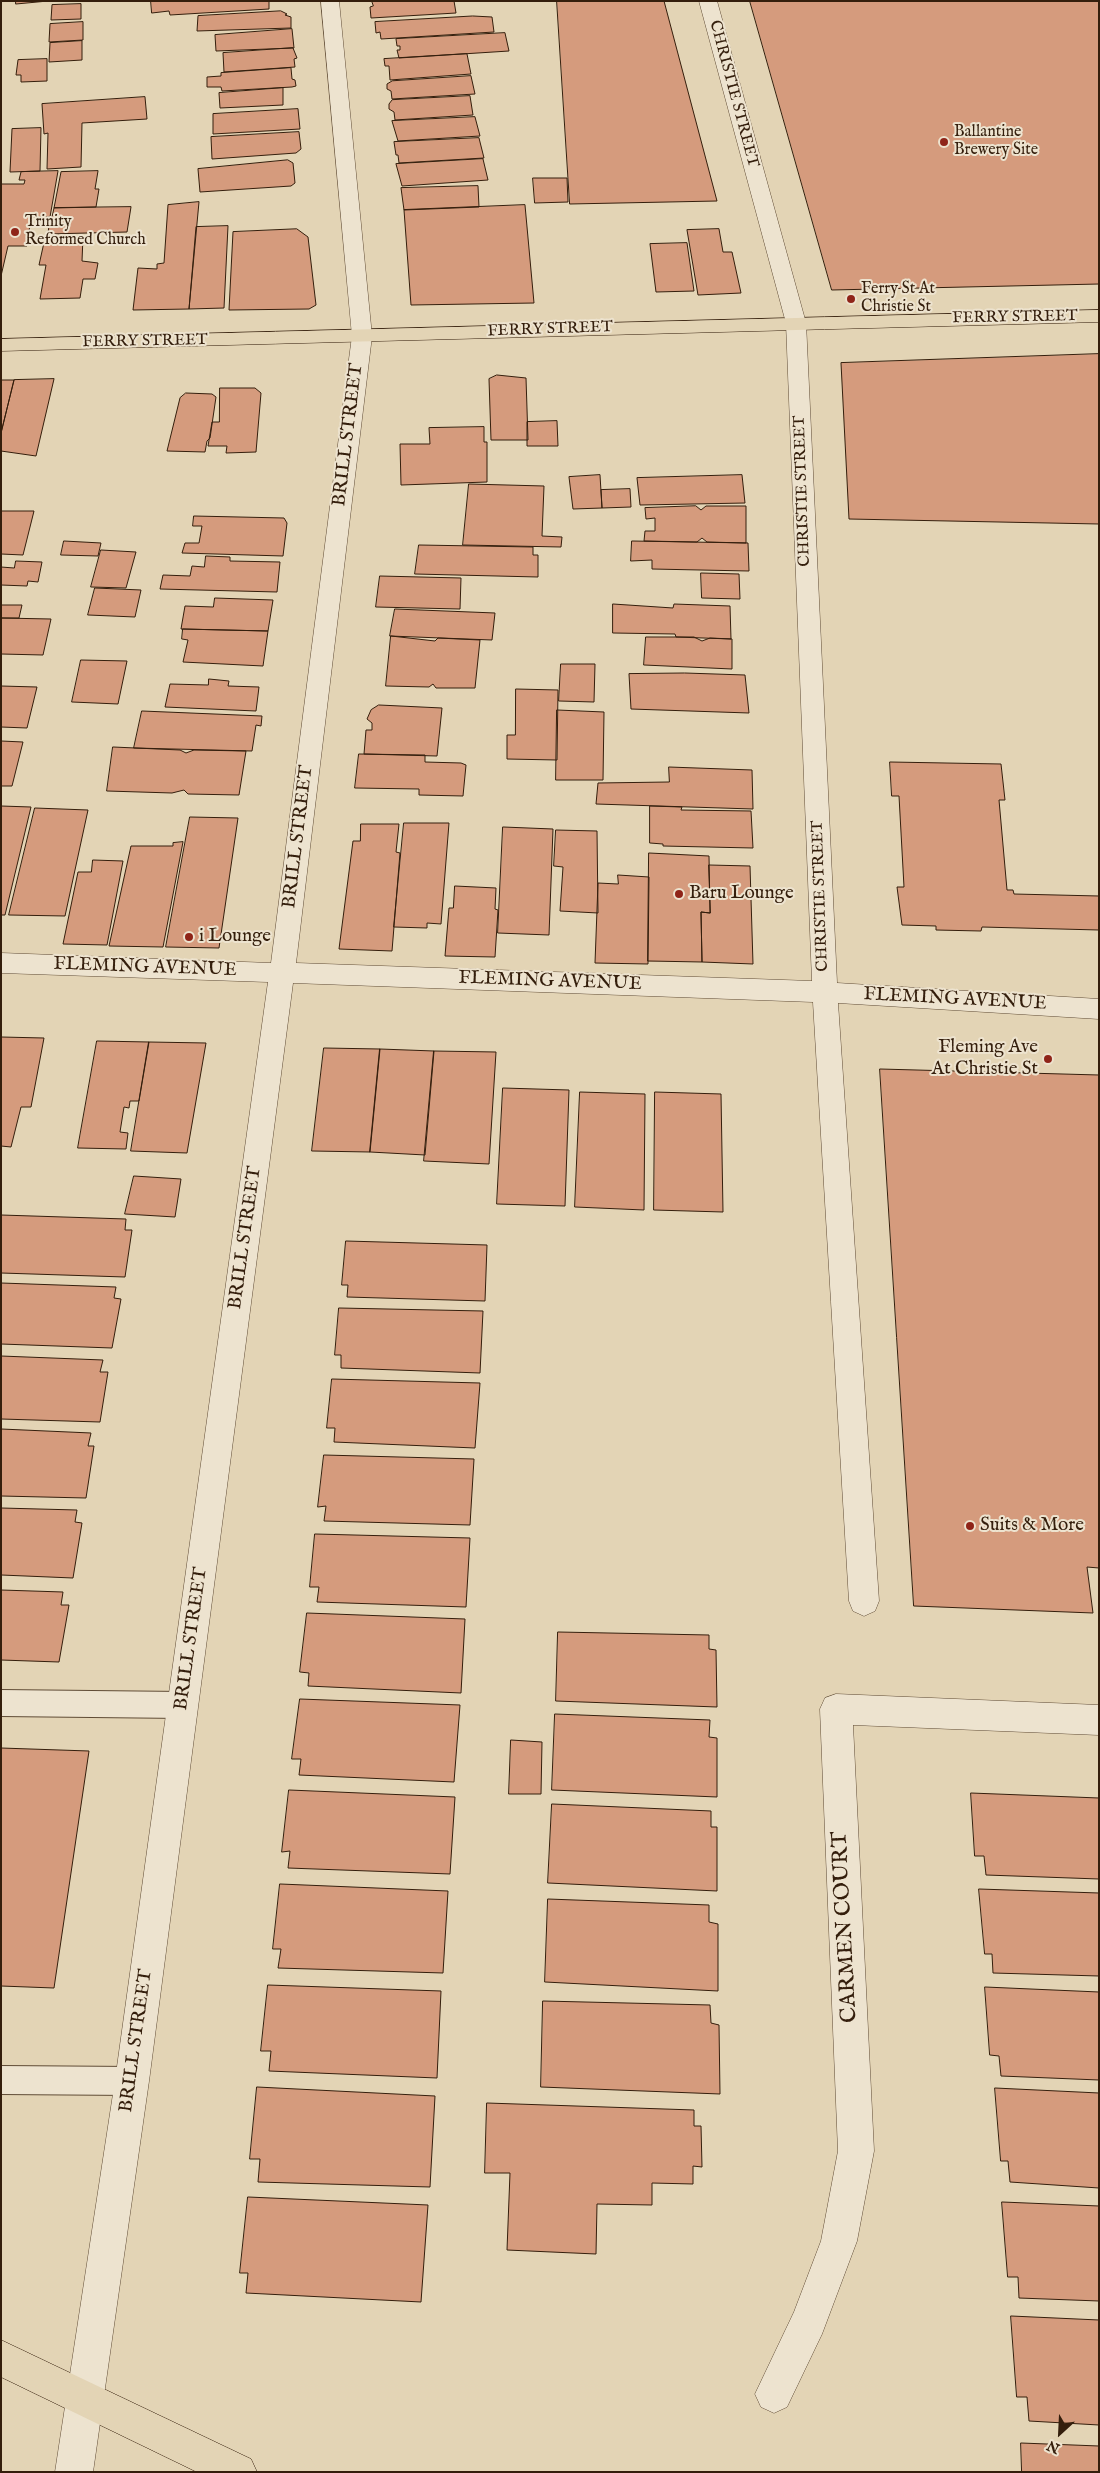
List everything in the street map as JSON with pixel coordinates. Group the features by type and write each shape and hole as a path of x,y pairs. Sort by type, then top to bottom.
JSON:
{"main road":[{"name":"FERRY STREET","path":"1,346 796,322 1099,316"},
{"path":"1,2358 238,2472"}],"street":[{"name":"BRILL STREET","path":"74,2472 132,2081 282,973 362,336 330,1"},
{"name":"CHRISTIE STREET","path":"708,1 796,322 825,992 864,1601"},
{"name":"FLEMING AVENUE","path":"1,963 825,992 1099,1008"},
{"name":"CARMEN COURT","path":"774,2394 809,2320 839,2241 856,2151 836,1709 1099,1720"}],"lane":[{"path":"1,1703 183,1704"},
{"path":"1,2080 132,2081"}],"building":[{"path":"16,1 48,1 16,4"},
{"path":"151,1 269,1 269,9 170,15 169,11 152,13"},
{"path":"372,1 454,1 456,13 371,18 370,7 373,6"},
{"path":"557,1 664,1 717,201 570,204"},
{"name":"Ballantine Brewery Site","path":"750,1 1099,1 1099,284 832,290"},
{"path":"81,4 81,19 51,20 52,5"},
{"path":"281,11 291,17 291,28 197,31 198,16"},
{"path":"473,16 492,17 494,32 381,39 380,32 376,33 375,22"},
{"path":"83,22 83,40 49,42 50,24"},
{"path":"292,29 294,48 216,51 215,35"},
{"path":"505,33 509,51 399,58 397,50 400,50 400,46 397,46 396,39"},
{"path":"82,41 82,60 49,62 50,43"},
{"path":"293,48 297,58 294,59 295,67 224,72 223,53"},
{"path":"467,54 471,74 390,80 389,66 385,66 384,59"},
{"path":"47,59 47,81 21,82 21,75 16,75 18,60"},
{"path":"291,68 292,79 295,80 296,86 292,87 222,91 221,87 207,87 207,77 221,76 221,73"},
{"path":"471,76 475,94 392,99 391,91 387,89 387,84 392,81"},
{"path":"283,88 283,105 220,108 219,93"},
{"path":"470,96 473,115 395,120 394,112 389,109 389,104 392,100"},
{"path":"145,97 147,119 82,123 81,167 47,169 48,133 44,134 42,104"},
{"path":"298,109 300,129 213,134 213,114"},
{"path":"475,117 480,136 398,141 392,121"},
{"path":"41,128 40,171 10,172 12,129"},
{"path":"299,132 301,149 296,153 212,159 211,137"},
{"path":"479,138 484,158 399,163 394,142"},
{"path":"483,159 488,180 402,186 396,164"},
{"path":"288,160 293,163 295,183 291,186 200,192 198,169"},
{"name":"Trinity Reformed Church","path":"58,171 50,217 31,217 27,246 8,246 1,276 1,184 24,184 25,180 19,180 21,172"},
{"path":"98,171 95,189 99,189 96,207 54,208 61,172"},
{"path":"533,178 567,178 568,202 535,203"},
{"path":"478,186 479,207 404,210 401,188"},
{"path":"199,202 189,309 133,310 138,268 157,269 157,264 164,263 168,205"},
{"path":"525,205 534,303 411,305 404,210"},
{"path":"131,207 127,232 48,234 50,217 52,217 54,208"},
{"path":"228,226 224,308 189,309 196,227"},
{"path":"297,229 308,237 316,305 309,309 229,310 233,232"},
{"path":"719,229 723,252 732,252 741,293 698,295 687,230"},
{"path":"83,237 82,261 98,263 95,279 83,279 80,298 40,299 46,265 39,265 45,238"},
{"path":"687,243 694,291 656,292 650,244"},
{"path":"1099,354 1099,524 849,519 841,363"},
{"path":"497,375 526,378 528,440 491,440 489,379"},
{"path":"54,379 36,456 1,451 1,433 14,380"},
{"path":"1,380 14,380 1,433"},
{"path":"220,388 255,388 261,393 256,452 226,453 227,446 208,446 212,422 219,422"},
{"path":"186,393 212,394 216,397 210,438 207,441 205,452 167,451 180,398"},
{"path":"557,421 558,446 527,446 527,422"},
{"path":"484,427 484,442 487,442 487,482 401,485 400,444 430,444 429,428"},
{"path":"600,475 602,508 573,509 569,477"},
{"path":"742,475 745,503 640,505 637,478"},
{"path":"469,484 544,486 542,536 562,537 561,547 463,545"},
{"path":"630,489 631,507 602,508 601,490"},
{"path":"696,506 701,510 706,506 746,506 746,543 707,542 702,538 697,542 644,541 645,531 655,531 655,518 646,519 645,508"},
{"path":"1,511 34,511 23,555 1,554"},
{"path":"194,516 284,518 287,523 283,556 182,553 185,543 199,543 202,526 193,526"},
{"path":"64,541 101,543 98,556 61,555"},
{"path":"632,541 748,543 749,571 652,569 652,560 631,561"},
{"path":"419,545 533,547 533,555 538,555 538,577 415,574"},
{"path":"101,550 136,552 126,588 91,587"},
{"path":"206,556 230,557 230,561 280,562 277,592 160,589 163,575 190,576 192,566 204,567"},
{"path":"16,561 42,562 38,582 28,581 27,586 1,585 1,567 14,568"},
{"path":"701,573 739,574 740,599 702,598"},
{"path":"380,576 461,578 460,609 376,607"},
{"path":"95,588 141,590 135,617 88,615"},
{"path":"215,598 273,600 268,631 181,629 185,606 213,607"},
{"path":"613,604 673,608 674,604 730,606 731,639 676,637 675,634 613,633"},
{"path":"1,605 22,605 19,618 1,618"},
{"path":"395,609 495,613 492,640 390,636"},
{"path":"1,618 51,619 43,655 1,654"},
{"path":"183,629 268,631 263,666 183,662 188,640 182,639"},
{"path":"391,636 435,641 438,638 480,640 475,688 436,688 433,684 429,687 386,686"},
{"path":"646,637 694,637 702,641 710,638 732,639 732,669 644,665"},
{"path":"81,660 127,661 118,704 72,702"},
{"path":"561,664 595,664 594,702 559,701"},
{"path":"629,674 745,675 749,713 631,709"},
{"path":"209,679 229,681 228,686 259,687 256,711 165,707 170,684 208,685"},
{"path":"1,686 37,687 27,728 1,727"},
{"path":"516,689 558,690 557,760 507,759 507,735 515,735"},
{"path":"379,705 442,708 437,756 364,754 366,730 372,730 372,723 367,719 371,710"},
{"path":"557,710 604,712 603,780 556,780"},
{"path":"142,711 262,716 261,726 256,725 252,751 134,748"},
{"path":"1,741 23,742 12,786 1,786"},
{"path":"113,747 180,750 186,753 194,750 246,751 239,795 188,794 184,790 172,793 107,791"},
{"path":"359,754 425,755 425,762 461,763 466,765 463,796 419,795 419,789 355,788"},
{"path":"890,762 1001,764 1005,800 999,800 1007,890 1013,890 1014,894 1099,896 1099,930 982,927 981,931 936,930 936,926 902,925 897,887 904,887 899,796 892,796"},
{"path":"669,767 752,770 753,809 596,804 598,783 669,782"},
{"path":"1,806 31,807 5,915 1,915"},
{"path":"650,806 682,807 681,810 751,811 753,848 663,846 663,844 650,843"},
{"path":"35,808 88,810 65,916 9,915"},
{"path":"190,817 238,818 219,948 166,947"},
{"path":"404,823 449,823 441,924 427,923 427,928 394,927"},
{"path":"361,824 399,824 396,852 400,853 392,951 339,949 353,841 360,841"},
{"path":"503,827 553,829 549,935 498,933"},
{"path":"556,830 597,831 598,913 560,911 563,867 554,866"},
{"path":"183,842 163,947 109,946 131,846 173,846 173,843"},
{"name":"Baru Lounge","path":"649,853 709,856 710,913 701,912 702,962 648,961"},
{"path":"93,860 123,861 107,945 63,944 78,872 91,872"},
{"path":"709,865 750,866 753,964 702,962 701,912 710,913"},
{"path":"618,875 649,877 648,964 595,963 598,883 618,884"},
{"path":"455,886 496,888 495,909 498,910 495,957 445,956 449,908 453,908"},
{"path":"1,1037 44,1038 31,1107 21,1107 11,1147 1,1146"},
{"path":"97,1041 149,1042 139,1101 130,1101 129,1108 124,1107 120,1132 128,1133 126,1149 78,1148"},
{"path":"149,1042 206,1043 187,1153 131,1151"},
{"path":"324,1048 380,1049 370,1152 312,1151"},
{"path":"380,1049 434,1051 425,1155 370,1152"},
{"path":"434,1051 496,1052 489,1164 424,1161"},
{"path":"880,1069 1099,1075 1099,1568 1087,1567 1093,1613 914,1606"},
{"path":"503,1088 569,1090 565,1206 497,1204"},
{"path":"580,1092 645,1094 644,1210 575,1207"},
{"path":"655,1092 721,1094 723,1212 654,1210"},
{"path":"134,1176 181,1179 175,1217 125,1214"},
{"path":"1,1215 126,1219 125,1230 132,1230 125,1277 1,1273"},
{"path":"346,1241 487,1245 485,1301 347,1297 348,1285 342,1285"},
{"path":"1,1283 116,1287 114,1298 121,1299 112,1348 1,1344"},
{"path":"339,1308 483,1311 480,1373 341,1368 341,1355 335,1355"},
{"path":"1,1356 103,1360 100,1372 108,1372 100,1422 1,1419"},
{"path":"332,1379 480,1383 475,1448 334,1442 335,1428 327,1428"},
{"path":"1,1429 91,1433 88,1446 94,1446 86,1498 1,1496"},
{"path":"324,1455 474,1459 470,1525 324,1521 326,1506 318,1507"},
{"path":"1,1508 77,1510 75,1522 82,1523 73,1578 1,1575"},
{"path":"315,1534 470,1538 466,1607 317,1602 319,1587 310,1587"},
{"path":"1,1590 63,1592 61,1605 69,1605 59,1662 1,1660"},
{"path":"307,1613 465,1619 461,1693 308,1686 309,1673 300,1672"},
{"path":"558,1632 709,1635 709,1649 716,1650 717,1707 556,1701"},
{"path":"300,1699 460,1705 454,1782 299,1775 301,1759 292,1759"},
{"path":"555,1714 710,1720 709,1737 717,1738 717,1797 552,1790"},
{"path":"511,1740 542,1742 541,1794 509,1794"},
{"path":"1,1748 89,1751 54,1988 1,1986"},
{"path":"289,1790 455,1797 450,1874 288,1868 290,1851 282,1852"},
{"path":"971,1793 1099,1798 1099,1879 986,1875 984,1856 975,1856"},
{"path":"552,1804 711,1811 711,1827 717,1827 717,1891 548,1883"},
{"path":"280,1884 448,1891 443,1973 278,1968 281,1949 273,1949"},
{"path":"979,1889 1099,1893 1099,1976 993,1973 992,1954 985,1954"},
{"path":"548,1899 709,1905 709,1922 718,1924 718,1991 545,1982"},
{"path":"268,1985 441,1991 437,2078 269,2071 271,2051 261,2051"},
{"path":"985,1987 1099,1992 1099,2080 1001,2076 999,2056 990,2055"},
{"path":"543,2001 710,2005 711,2023 719,2025 720,2094 541,2087"},
{"path":"257,2087 435,2096 430,2187 258,2182 260,2159 250,2159"},
{"path":"995,2088 1099,2093 1099,2188 1010,2182 1008,2161 1001,2161"},
{"path":"487,2103 694,2110 694,2126 701,2126 702,2167 693,2166 693,2184 652,2183 652,2205 597,2204 596,2254 507,2250 510,2173 485,2173"},
{"path":"248,2197 428,2205 421,2302 246,2293 248,2273 240,2273"},
{"path":"1002,2202 1099,2206 1099,2301 1019,2298 1018,2277 1008,2277"},
{"path":"1011,2316 1099,2320 1099,2425 1029,2421 1027,2397 1017,2397"},
{"path":"1021,2443 1099,2446 1099,2472 1022,2472"}],"place":[{"name":"Ballantine Brewery Site","path":"944,142"},
{"name":"Trinity Reformed Church","path":"15,232"},
{"name":"Ferry St At Christie St","path":"851,299"},
{"name":"Baru Lounge","path":"679,894"},
{"name":"i Lounge","path":"189,937"},
{"name":"Fleming Ave At Christie St","path":"1048,1059"},
{"name":"Suits & More","path":"970,1526"}]}
